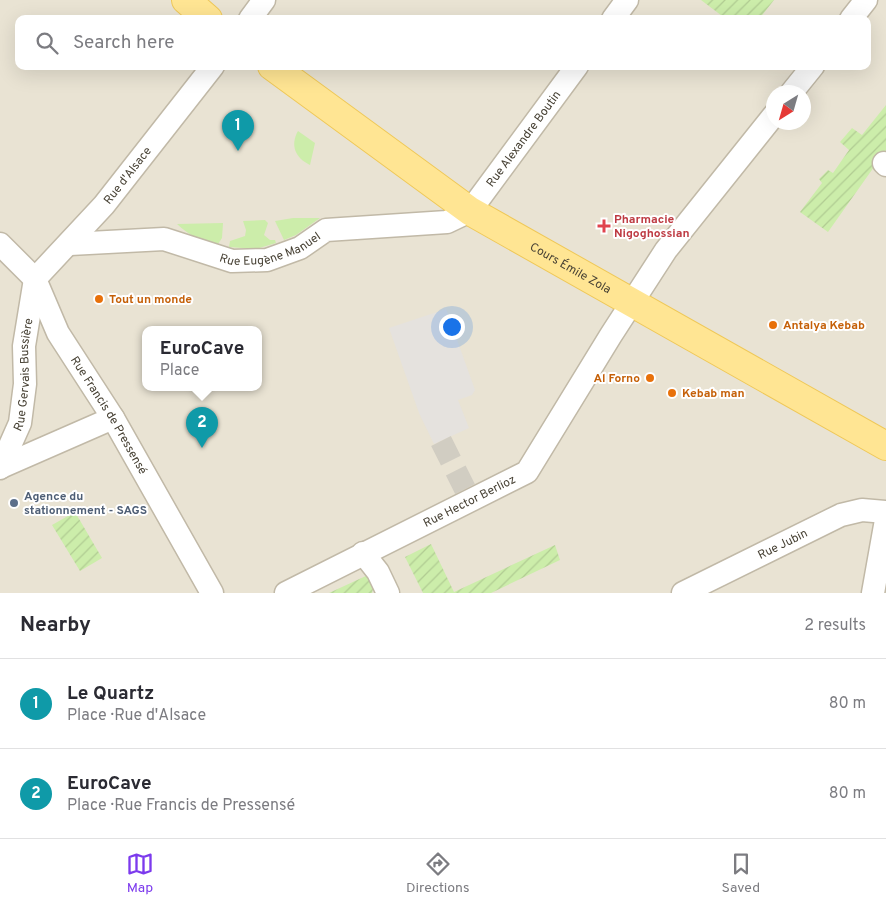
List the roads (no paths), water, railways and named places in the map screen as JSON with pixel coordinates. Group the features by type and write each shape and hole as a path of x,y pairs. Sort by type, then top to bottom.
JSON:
{"main road":[{"path":"186,0 203,15"},
{"name":"Cours Émile Zola","path":"277,70 470,211 886,446"}],"street":[{"path":"253,15 264,0"},
{"path":"616,15 627,0"},
{"path":"854,15 866,0"},
{"name":"Rue d'Alsace","path":"35,280 70,244 124,180 211,70"},
{"name":"Rue Alexandre Boutin","path":"470,211 575,70"},
{"path":"798,85 810,70"},
{"name":"Rue Hector Berlioz","path":"286,593 467,495 527,472 666,250 766,125"},
{"name":"Rue Eugène Manuel","path":"70,244 164,239 232,261 267,260 300,248 326,230 448,222 470,211"},
{"name":"Rue Francis de Pressensé","path":"0,244 35,280 58,333 113,418 212,593"},
{"name":"Rue Gervais Bussière","path":"0,467 20,423 25,384 24,346 35,280"},
{"name":"Rue Gervais Bussière","path":"0,467 113,418"},
{"name":"Rue Jubin","path":"683,593 841,515 862,510 886,512"},
{"path":"872,593 886,520"},
{"path":"363,553 378,572 388,593"}],"tunnel":[{"path":"441,441 465,489"}],"place":[{"name":"Le Quartz","path":"238,151"},
{"name":"Pharmacie Nigoghossian","path":"604,226"},
{"name":"Tout un monde","path":"99,299"},
{"name":"Antalya Kebab","path":"773,325"},
{"name":"Al Forno","path":"650,378"},
{"name":"Kebab man","path":"672,393"},
{"name":"EuroCave","path":"202,448"},
{"name":"Agence du stationnement - SAGS","path":"14,503"}]}
